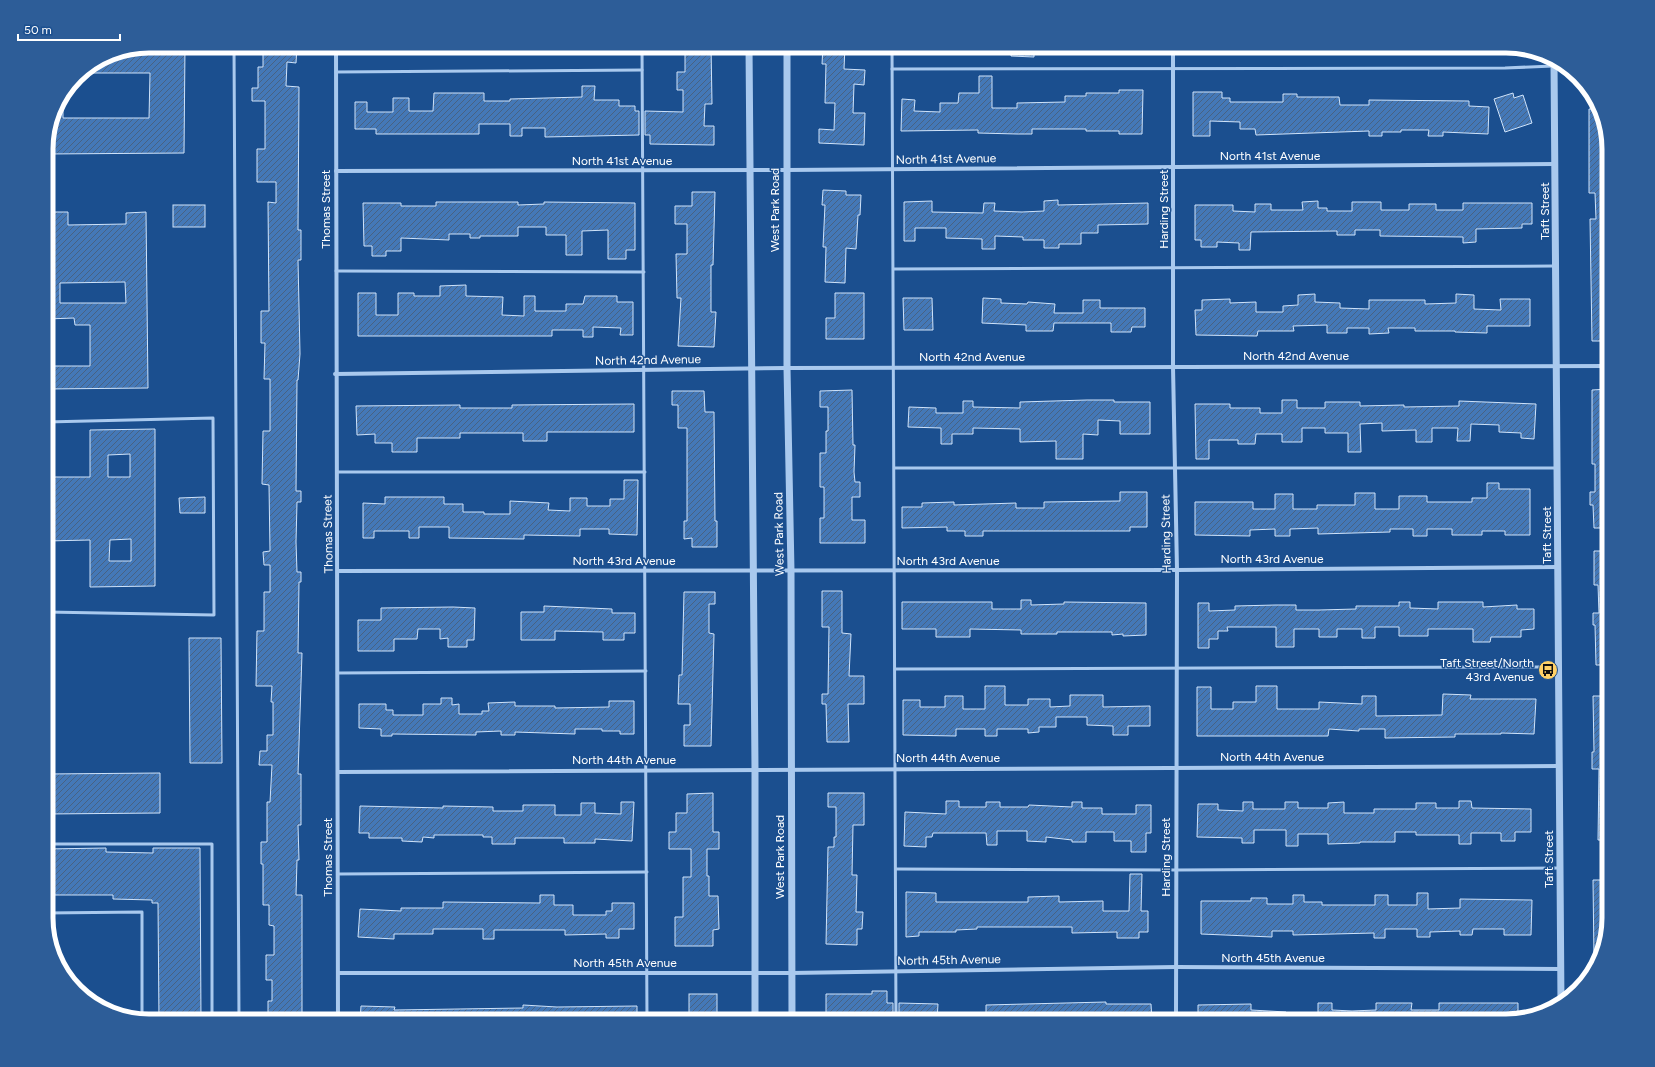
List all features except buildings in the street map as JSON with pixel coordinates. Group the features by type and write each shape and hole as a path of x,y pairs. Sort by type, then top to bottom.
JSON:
{"street":[{"name":"Thomas Street","path":"336,53 338,1014"},
{"name":"West Park Road","path":"749,53 755,769 755,1014"},
{"name":"West Park Road","path":"786,53 791,571 792,1014"},
{"name":"Harding Street","path":"1173,53 1173,367 1177,570 1176,1014"},
{"name":"Taft Street","path":"1555,67 1561,997"},
{"name":"North 41st Avenue","path":"336,171 786,170 1555,164"},
{"name":"North 42nd Avenue","path":"336,374 895,367 1602,366"},
{"name":"North 43rd Avenue","path":"338,571 895,571 1558,567"},
{"name":"North 44th Avenue","path":"338,772 896,768 1559,766"},
{"name":"North 45th Avenue","path":"338,973 791,973 1176,967 1560,969"}],"lane":[{"path":"234,53 238,1014"},
{"path":"642,53 645,370 647,1014"},
{"path":"892,53 895,367 896,1014"},
{"path":"892,69 1505,68 1549,64"},
{"path":"336,72 642,70"},
{"path":"894,269 1173,269 1556,266"},
{"path":"336,271 644,272"},
{"path":"53,422 213,418 214,615 53,612"},
{"path":"895,468 1558,468"},
{"path":"337,472 645,472"},
{"path":"895,669 1559,667"},
{"path":"338,673 646,671"},
{"path":"53,844 212,844 212,1014"},
{"path":"896,869 1176,870 1560,868"},
{"path":"338,874 647,872"},
{"path":"53,913 142,912 142,1013"}],"place":[{"name":"Taft Street/North 43rd Avenue","path":"1548,670"}]}
